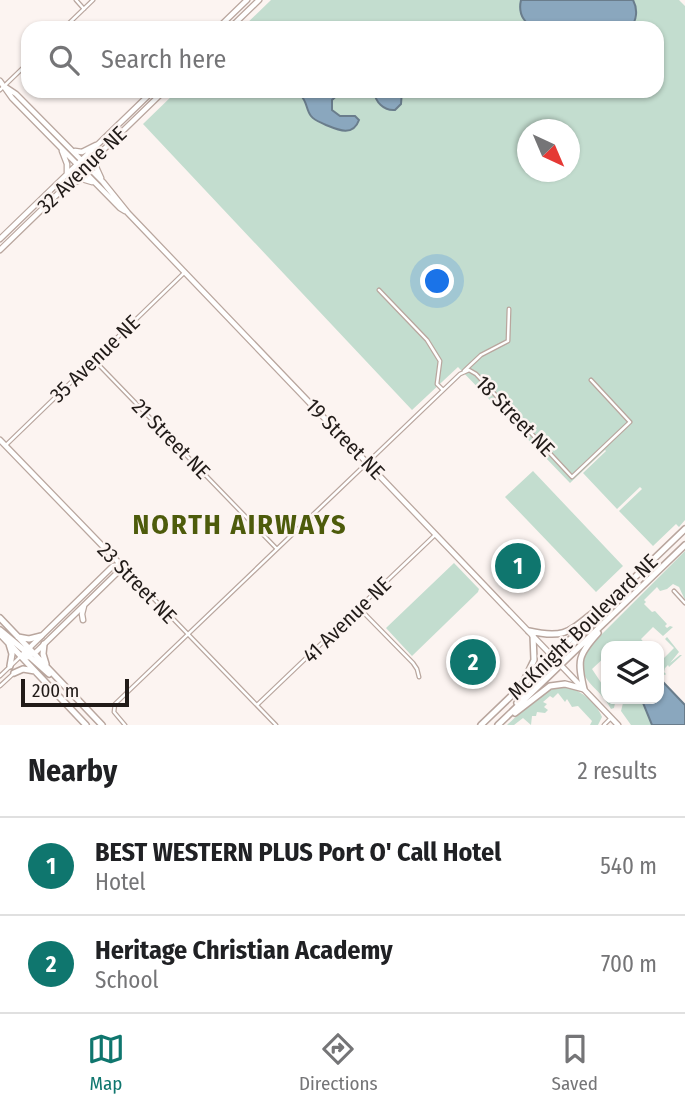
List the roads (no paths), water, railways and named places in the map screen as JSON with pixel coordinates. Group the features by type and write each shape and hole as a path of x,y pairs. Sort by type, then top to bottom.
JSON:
{"main road":[{"name":"McKnight Boulevard NE","path":"481,725 685,529"},
{"name":"McKnight Boulevard NE","path":"498,725 685,545"},
{"path":"519,688 534,660 531,633 564,634 619,592"},
{"path":"498,725 550,686 565,684 584,688 579,666 581,656 631,597"},
{"path":"561,664 564,654 606,605"},
{"path":"0,618 18,637 36,672 85,724"},
{"path":"0,632 9,644 12,654 10,666"},
{"path":"0,632 81,703"},
{"path":"18,637 29,639 41,636"},
{"path":"9,644 25,652"},
{"path":"44,644 43,654 47,667"},
{"path":"509,714 519,699 550,666 553,656"},
{"path":"30,658 47,667 102,725"},
{"path":"14,673 26,669 36,672"}],"street":[{"path":"76,0 84,9"},
{"path":"71,21 93,0"},
{"path":"225,21 247,0"},
{"path":"237,21 259,0"},
{"path":"1,85 21,69"},
{"name":"19 Street NE","path":"1,85 61,149 103,182 128,213 618,725"},
{"name":"19 Street NE","path":"1,85 16,94 72,151 79,163"},
{"name":"32 Avenue NE","path":"0,239 146,98"},
{"name":"32 Avenue NE","path":"0,250 157,98"},
{"path":"72,151 82,152 100,144"},
{"path":"61,149 67,164 67,174"},
{"path":"100,153 96,167 103,182"},
{"name":"19 Street NE","path":"84,168 95,184 128,213"},
{"path":"64,188 82,179 95,184"},
{"name":"35 Avenue NE","path":"5,446 185,272"},
{"path":"379,290 427,340 440,361 437,384 443,390"},
{"path":"125,725 114,712 115,705 462,372 481,355 508,341 509,309"},
{"name":"21 Street NE","path":"94,360 277,549"},
{"name":"18 Street NE","path":"462,372 469,370 476,374 572,477 630,422 591,380"},
{"name":"23 Street NE","path":"0,440 276,725"},
{"name":"41 Avenue NE","path":"257,705 436,534"},
{"path":"0,676 113,566 121,565"},
{"path":"0,686 118,572 121,565"},
{"path":"76,613 76,607 91,588"},
{"path":"674,591 685,603"},
{"path":"83,621 84,605"},
{"path":"360,608 413,663 419,677"},
{"path":"604,725 611,718"}],"water":[{"path":"521,0 633,0 636,15 634,21 525,21 520,9"},
{"path":"302,98 334,98 332,110 340,116 355,116 359,120 353,129 349,130 331,127 309,114"},
{"path":"376,98 401,98 401,104 395,110 387,109"},
{"path":"664,683 685,705 685,725 652,725 643,704 664,704"}],"place":[{"name":"BEST WESTERN PLUS Port O' Call Hotel","path":"518,566"},
{"name":"Heritage Christian Academy","path":"473,662"}],"district":[{"name":"NORTH AIRWAYS","path":"240,524"}]}
